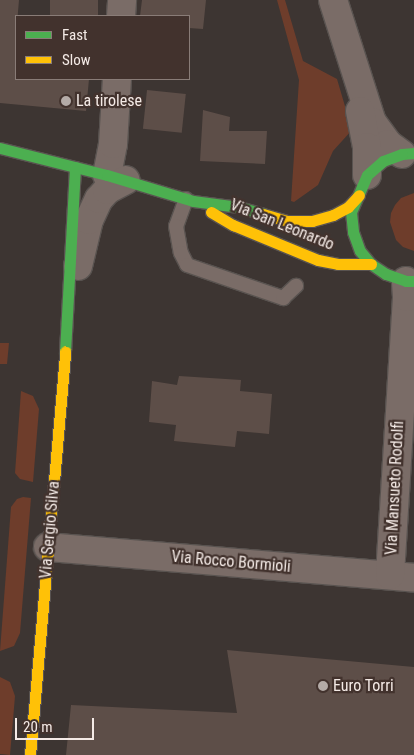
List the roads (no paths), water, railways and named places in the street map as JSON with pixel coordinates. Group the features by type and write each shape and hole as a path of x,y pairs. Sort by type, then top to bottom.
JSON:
{"main road":[{"name":"Via San Leonardo","path":"0,148 75,166 186,198 239,207 280,220 302,222 333,215 348,207 383,161 408,154"},
{"name":"Via Sergio Silva","path":"30,755 69,304 75,166"},
{"path":"363,185 351,212 353,232 360,251 371,264 386,274 410,281"},
{"name":"Via San Leonardo","path":"186,198 233,225 318,260 338,264 371,264"}],"street":[{"path":"121,15 122,0"},
{"path":"334,0 372,122 388,144 408,154"},
{"path":"348,48 367,147 363,185"},
{"path":"116,178 113,144 117,80"},
{"name":"Via Sergio Silva","path":"69,304 89,220 99,199 116,178"},
{"name":"Via Mansueto Rodolfi","path":"402,577 403,366 410,281"},
{"name":"Via Rocco Bormioli","path":"48,547 402,577"}],"lane":[{"path":"186,198 176,226 181,253 187,264 283,298 296,286"}],"place":[{"name":"La tirolese","path":"66,101"},
{"name":"Euro Torri","path":"323,686"}]}
